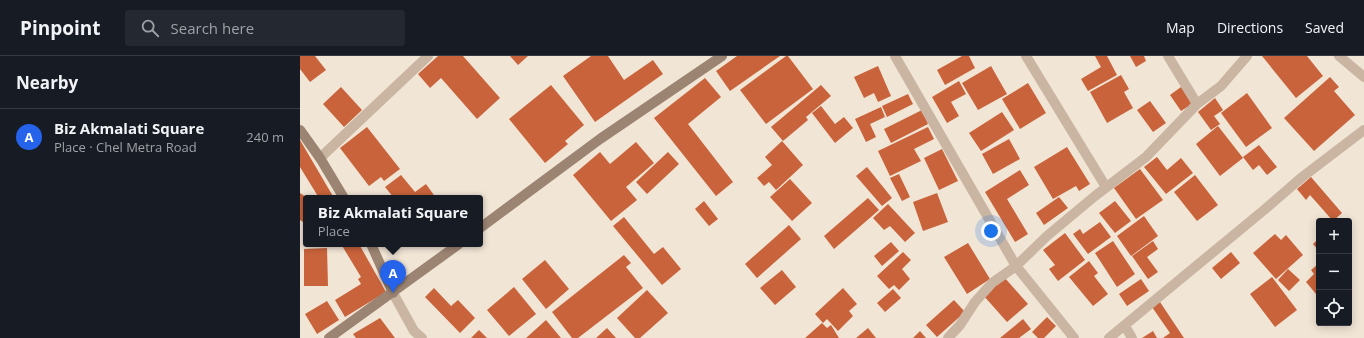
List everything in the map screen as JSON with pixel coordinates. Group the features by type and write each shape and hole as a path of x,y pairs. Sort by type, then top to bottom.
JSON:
{"street":[{"path":"320,158 428,56"},
{"path":"483,226 600,139 722,56"},
{"path":"895,56 1016,266 1074,338"},
{"path":"1026,56 1106,187"},
{"path":"1168,56 1197,104"},
{"path":"948,338 960,325 975,302 992,283 1016,266 1047,236 1106,187 1146,157 1197,104 1220,86 1247,56"},
{"path":"1339,56 1364,78"},
{"path":"300,130 320,158 342,195"},
{"path":"1109,338 1301,178 1364,130"},
{"path":"372,247 393,294 414,331 422,338"},
{"path":"329,338 393,294 455,247"},
{"path":"1125,326 1132,338"}],"building":[{"path":"300,56 315,56 326,70 310,82 300,69"},
{"path":"438,56 463,56 500,98 477,119 441,78 430,88 418,74"},
{"path":"510,56 528,56 518,65"},
{"path":"591,56 608,56 624,80 653,60 663,74 595,122 563,76"},
{"path":"737,56 780,56 730,91 716,71"},
{"path":"788,56 813,89 766,124 740,90"},
{"path":"962,56 969,56 975,68 945,85 937,70"},
{"path":"1095,56 1107,56 1117,75 1088,91 1081,79 1101,67"},
{"path":"1130,56 1144,56 1146,61 1136,67"},
{"path":"1262,56 1307,56 1323,76 1296,98"},
{"path":"878,66 891,96 878,102 874,93 864,98 854,77"},
{"path":"991,66 1007,94 978,110 962,83"},
{"path":"1121,75 1129,89 1124,92 1133,108 1107,123 1090,92"},
{"path":"1330,77 1339,87 1334,91 1355,115 1314,151 1284,118"},
{"path":"705,78 721,97 688,124 733,182 716,196 654,118"},
{"path":"959,81 966,94 951,102 959,116 947,123 932,97"},
{"path":"1028,83 1046,113 1020,129 1002,99"},
{"path":"551,85 584,125 565,141 568,144 545,163 509,119"},
{"path":"821,85 831,96 806,117 808,120 783,141 771,127"},
{"path":"341,87 362,110 344,127 323,104"},
{"path":"1181,87 1192,104 1181,111 1170,95"},
{"path":"1247,93 1272,128 1246,147 1221,113"},
{"path":"908,94 913,104 887,117 882,106"},
{"path":"1215,98 1223,110 1214,116 1220,124 1211,130 1198,112"},
{"path":"1150,101 1166,123 1153,132 1137,110"},
{"path":"821,106 835,124 844,117 853,128 835,143 812,113"},
{"path":"881,107 885,117 870,124 876,137 866,142 855,119"},
{"path":"922,110 928,124 891,143 884,129"},
{"path":"1002,112 1014,130 981,151 969,133"},
{"path":"1218,126 1243,158 1220,176 1196,144"},
{"path":"367,127 400,169 384,181 381,177 369,186 340,148"},
{"path":"928,127 934,139 914,149 921,161 890,176 878,151"},
{"path":"1009,139 1020,159 993,174 982,154"},
{"path":"300,140 332,195 317,195 300,167"},
{"path":"782,141 803,165 776,190 769,182 764,186 757,178 772,165 765,157"},
{"path":"636,142 654,163 626,187 637,200 611,221 573,175 600,152 610,164"},
{"path":"1259,145 1277,167 1267,175 1259,165 1253,170 1243,157"},
{"path":"1067,147 1090,184 1079,191 1076,186 1053,199 1034,167"},
{"path":"942,149 958,181 939,190 924,158"},
{"path":"668,152 679,164 647,194 636,182"},
{"path":"1157,157 1167,170 1181,158 1193,173 1166,194 1144,167"},
{"path":"867,167 892,198 882,206 856,176"},
{"path":"1140,169 1163,200 1136,219 1114,188"},
{"path":"1020,170 1029,185 1007,199 1028,234 1015,242 985,192"},
{"path":"899,174 910,197 902,201 890,178"},
{"path":"401,175 415,192 426,184 434,195 392,195 385,187"},
{"path":"1195,175 1218,205 1197,221 1174,192"},
{"path":"1311,177 1342,213 1336,218 1330,218 1310,195 1306,200 1297,189"},
{"path":"790,179 812,203 792,221 770,197"},
{"path":"300,193 303,195 303,222 300,220"},
{"path":"937,193 948,222 923,231 913,202"},
{"path":"1059,197 1068,208 1044,225 1036,213"},
{"path":"868,198 879,210 834,249 824,236"},
{"path":"704,201 718,219 709,226 695,209"},
{"path":"1115,201 1131,221 1115,233 1099,213"},
{"path":"888,204 915,233 905,242 890,226 884,230 873,218"},
{"path":"1144,216 1158,236 1131,256 1117,236"},
{"path":"624,217 654,254 663,247 681,269 662,285 613,226"},
{"path":"1100,222 1111,237 1088,254 1073,234 1080,229 1083,234"},
{"path":"789,225 801,239 757,278 745,264"},
{"path":"1065,233 1085,260 1058,281 1049,269 1055,265 1043,250"},
{"path":"1275,234 1281,240 1286,235 1303,255 1276,279 1253,253"},
{"path":"1113,241 1135,274 1117,287 1095,253"},
{"path":"1153,241 1158,249 1147,257 1158,272 1148,279 1132,256"},
{"path":"891,242 899,251 882,266 874,256"},
{"path":"968,243 990,279 967,294 944,257"},
{"path":"343,247 361,247 386,292 345,317 335,300 361,284 358,279 361,277"},
{"path":"327,248 328,286 304,286 304,249"},
{"path":"903,252 911,260 902,269 910,279 899,290 894,285 889,289 877,276"},
{"path":"1231,252 1240,263 1221,279 1212,268"},
{"path":"624,255 631,263 626,267 643,288 578,338 572,338 552,312"},
{"path":"545,260 569,289 546,309 522,279"},
{"path":"1089,261 1098,273 1094,276 1108,294 1093,306 1069,277"},
{"path":"1316,266 1316,294 1306,282 1314,274 1311,270"},
{"path":"1288,269 1300,280 1289,291 1278,280"},
{"path":"782,270 796,287 775,305 760,288"},
{"path":"1004,277 1028,304 1007,322 983,295"},
{"path":"1272,277 1297,310 1275,327 1250,294"},
{"path":"1141,279 1149,291 1127,306 1119,294"},
{"path":"514,287 536,314 509,336 487,310"},
{"path":"434,288 451,306 458,300 475,318 460,333 425,297"},
{"path":"843,288 857,304 849,311 853,316 838,331 827,319 823,323 815,314"},
{"path":"893,289 901,298 885,312 877,303"},
{"path":"647,290 668,313 640,338 635,338 617,318"},
{"path":"954,300 965,312 937,337 926,325"},
{"path":"327,301 339,320 317,334 305,314"},
{"path":"1160,302 1184,338 1163,338 1170,333 1152,307"},
{"path":"1047,317 1056,326 1044,338 1038,338 1032,332"},
{"path":"380,318 395,338 356,338 353,334"},
{"path":"1023,319 1031,329 1019,338 1000,338"},
{"path":"546,320 561,338 526,338"},
{"path":"822,323 827,328 831,325 839,338 805,338"},
{"path":"607,328 616,338 596,338"},
{"path":"868,328 876,338 856,338"},
{"path":"479,330 487,338 471,338"},
{"path":"920,331 926,338 913,338"},
{"path":"1153,331 1157,338 1142,338"}],"place":[{"name":"Biz Akmalati Square","path":"393,293"}]}
